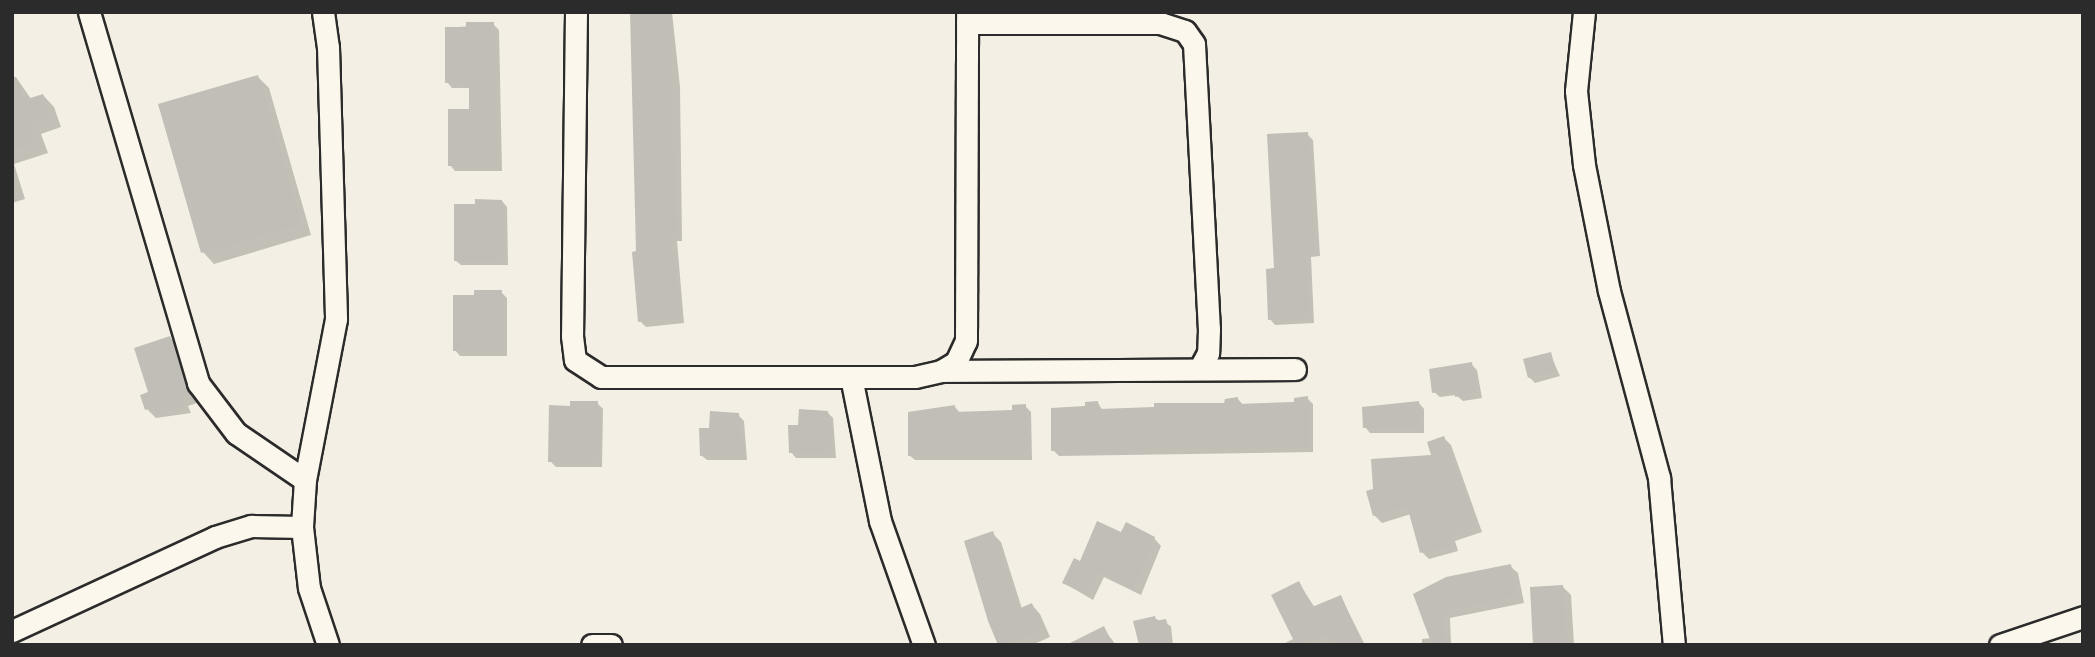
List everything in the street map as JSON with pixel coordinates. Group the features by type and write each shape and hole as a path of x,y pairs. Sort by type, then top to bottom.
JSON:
{"street":[{"path":"89,12 198,383 236,433 305,480"},
{"path":"323,12 336,319 305,480 302,527 309,588 328,645"},
{"path":"576,12 575,360 601,377 915,377 942,371 1184,373 1200,368 1295,369"},
{"path":"1584,12 1576,91 1580,139 1609,291 1659,478 1674,645"},
{"path":"942,371 956,362 966,341 967,18 1160,23 1185,31 1190,37 1194,44 1209,329 1208,353 1200,368"},
{"path":"851,377 880,521 924,645"},
{"path":"12,631 215,537 251,526 302,527"},
{"path":"2000,645 2083,617"},
{"path":"592,645 611,645"}],"building":[{"path":"630,12 670,12 677,236 672,236 680,318 638,322 632,252 636,251"},
{"path":"466,22 494,22 497,166 448,166 448,109 469,109 469,83 445,83 445,27 466,27"},
{"path":"12,71 24,100 43,94 50,116 31,122 37,141 12,150"},
{"path":"258,75 301,224 201,253 158,104"},
{"path":"1308,132 1315,251 1306,252 1309,318 1268,320 1266,269 1274,268 1267,134"},
{"path":"475,199 502,200 503,261 454,261 454,204 475,204"},
{"path":"474,290 502,290 502,351 453,351 453,295 474,295"},
{"path":"170,336 190,394 181,397 184,405 164,411 162,405 145,410 140,395 148,392 134,348"},
{"path":"1551,352 1556,371 1528,378 1523,359"},
{"path":"1472,362 1477,392 1455,397 1454,389 1432,393 1429,369"},
{"path":"1308,396 1309,447 1051,451 1051,408 1085,406 1085,402 1098,401 1099,409 1154,407 1154,403 1224,403 1225,399 1238,397 1238,404 1294,402 1294,398"},
{"path":"570,401 598,401 597,462 548,462 549,405 570,406"},
{"path":"1419,401 1420,428 1363,428 1362,407"},
{"path":"1026,404 1027,455 908,456 908,412 955,405 955,412 1012,410 1012,405"},
{"path":"799,409 828,411 831,453 789,453 788,425 798,425"},
{"path":"710,411 739,413 742,455 700,456 699,428 709,428"},
{"path":"1444,436 1476,524 1449,534 1452,544 1420,553 1407,506 1373,516 1366,491 1373,489 1371,459 1431,455 1427,442"},
{"path":"1097,521 1121,532 1126,522 1155,537 1133,589 1097,571 1086,594 1062,583 1074,558 1080,561"},
{"path":"993,531 1018,609 1032,603 1042,629 1003,645 998,645 988,621 964,541"},
{"path":"1511,564 1517,595 1443,611 1445,645 1432,645 1413,594 1446,577"},
{"path":"1299,581 1312,607 1341,595 1362,645 1333,645 1328,634 1296,645 1271,595"},
{"path":"1563,585 1566,645 1533,645 1530,587"},
{"path":"1155,616 1156,621 1166,619 1171,637 1166,638 1167,645 1139,645 1133,621"},
{"path":"1104,626 1113,645 1066,645"}]}
